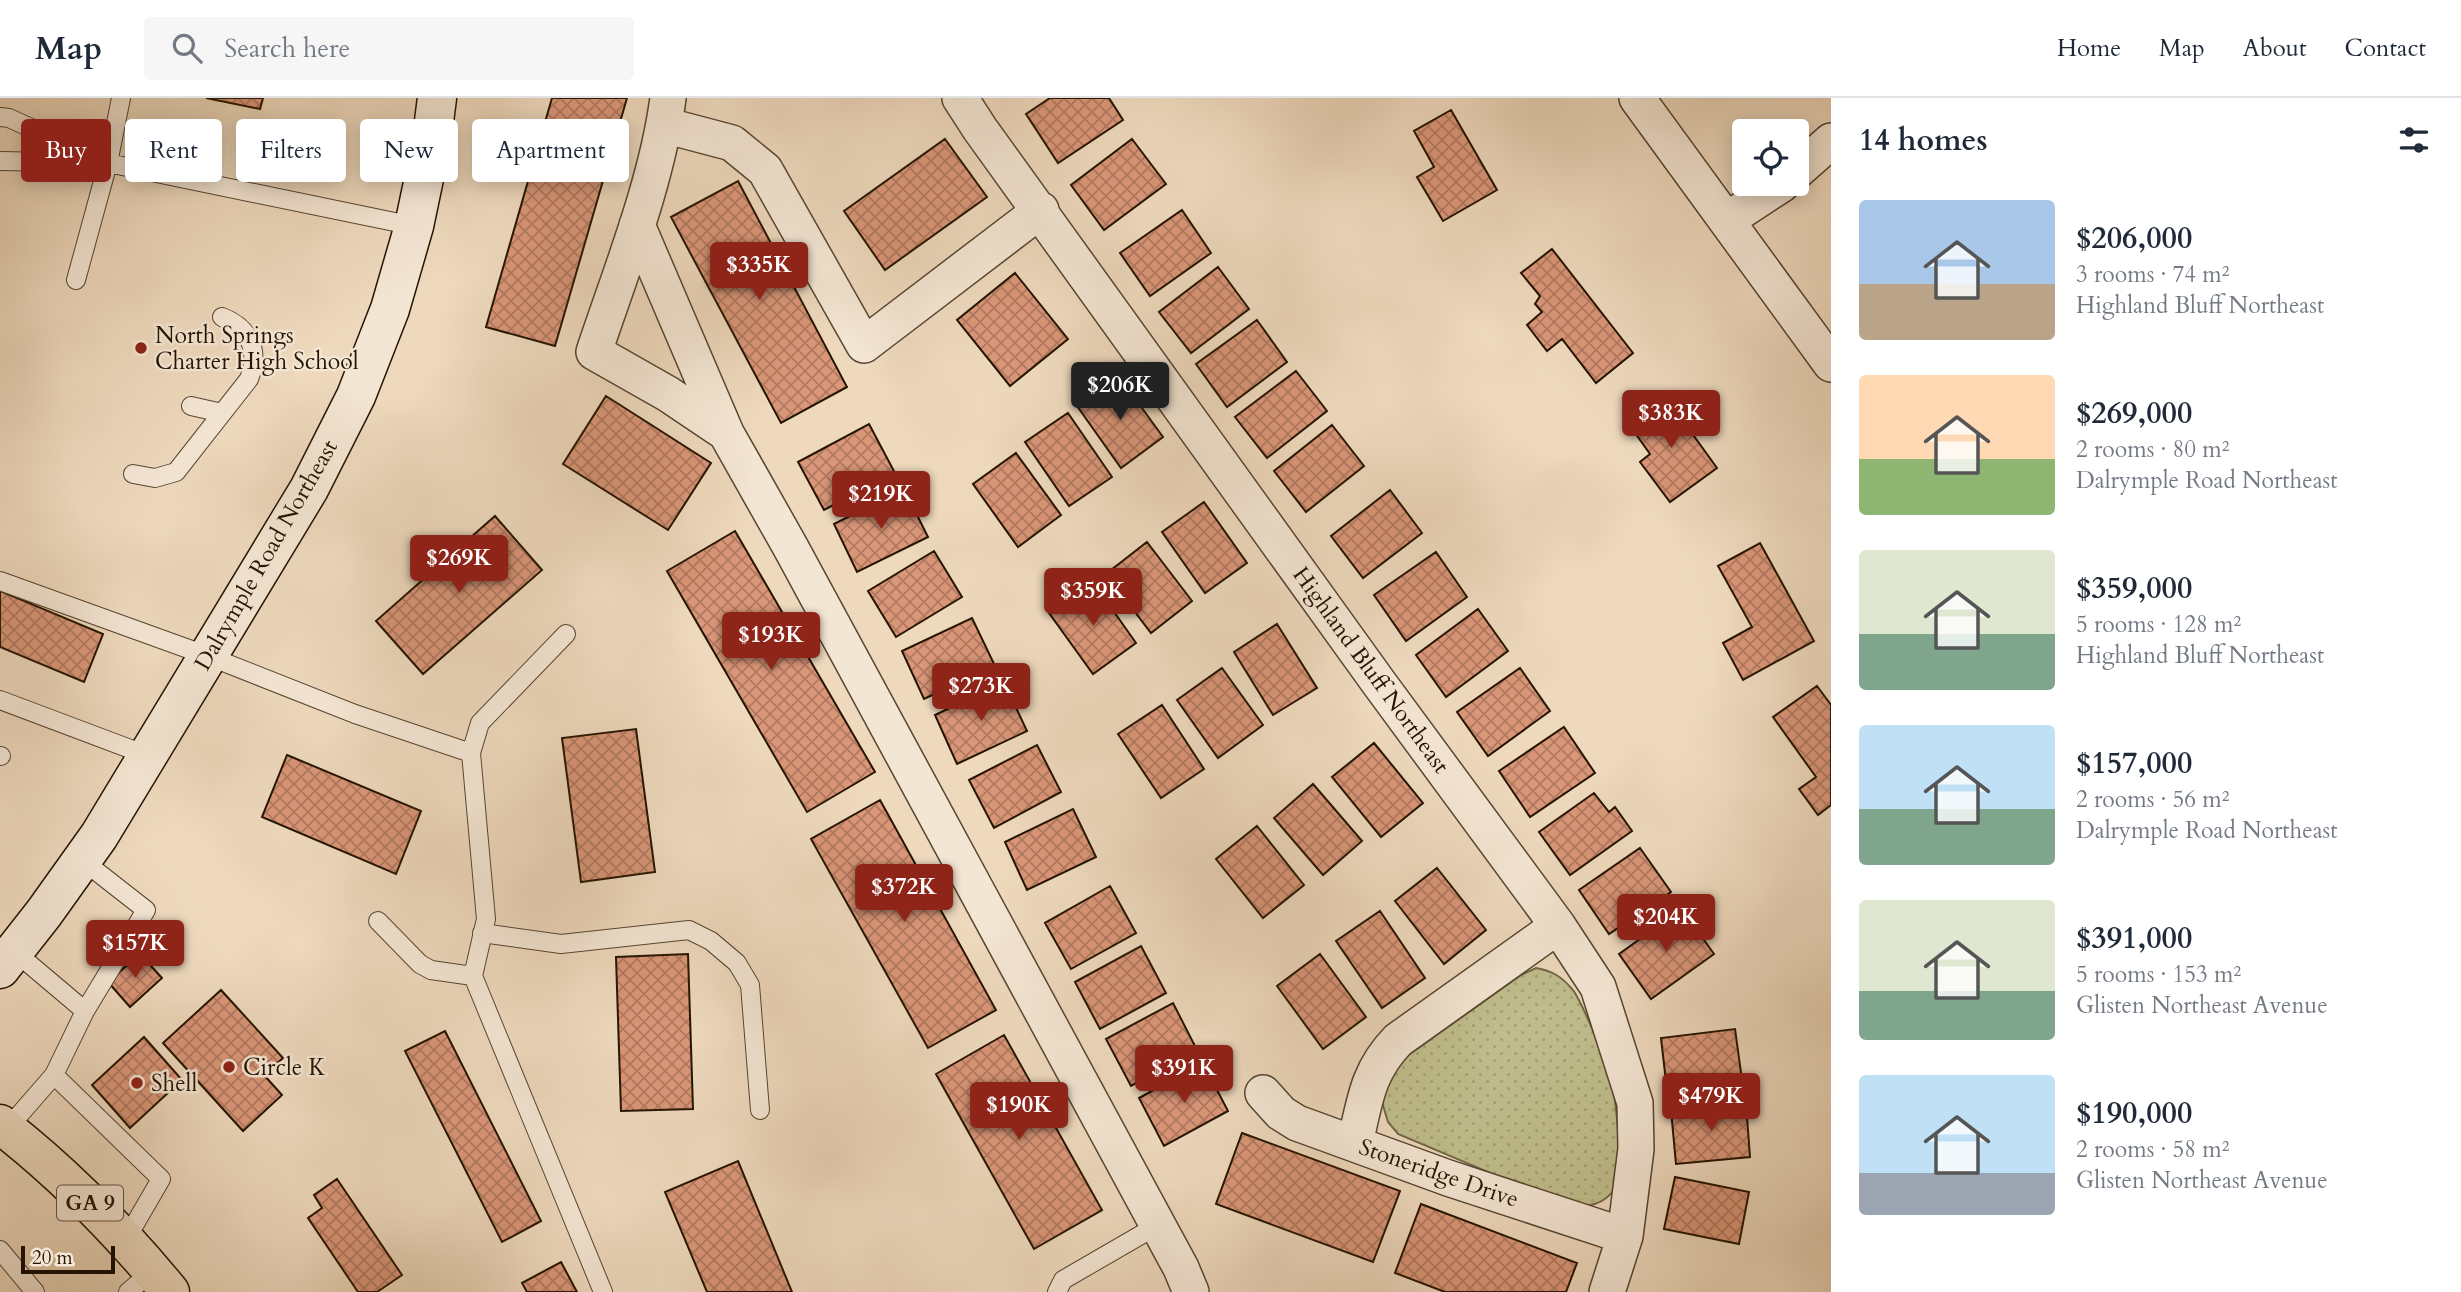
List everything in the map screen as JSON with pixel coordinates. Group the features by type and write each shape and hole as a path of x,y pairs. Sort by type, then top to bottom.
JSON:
{"main road":[{"name":"GA 9","path":"3,1126 50,1164 125,1241 150,1285"}],"street":[{"name":"Dalrymple Road Northeast","path":"7,960 82,860 149,756 309,489 356,396 390,309 414,226 437,98"},
{"name":"Highland Bluff Northeast","path":"960,98 1370,671 1558,926 1598,987 1635,1103 1636,1149 1625,1236 1607,1292"},
{"path":"1637,98 1831,364"},
{"path":"726,433 668,394 594,352 636,225 666,112 732,143 765,170 864,345 1041,210"},
{"path":"1809,160 1831,141"},
{"path":"1727,220 1764,196"},
{"path":"636,225 726,433 798,560 1181,1268 1191,1292"},
{"path":"1355,1143 1371,1076 1383,1056 1398,1041 1558,926"},
{"name":"Stoneridge Drive","path":"1263,1093 1281,1113 1297,1123 1448,1178 1625,1236"}],"lane":[{"path":"111,148 121,98"},
{"path":"0,117 21,123"},
{"path":"0,160 21,161"},
{"path":"111,164 414,226"},
{"path":"76,280 103,182"},
{"path":"132,474 155,478 176,472 248,379 255,361 252,344 242,329 222,317"},
{"path":"191,406 222,413"},
{"path":"0,581 208,656 355,714 471,753"},
{"path":"566,634 480,723 471,753 486,919 473,976 603,1292"},
{"path":"0,700 149,756"},
{"path":"3,1126 54,1075 85,1011 146,910 82,860"},
{"path":"378,921 420,964 431,970 473,976"},
{"path":"482,933 561,944 689,930 711,941 737,963 750,985 760,1110"},
{"path":"7,960 85,1011"},
{"path":"54,1075 161,1179 125,1241"},
{"path":"1057,1292 1063,1280 1158,1226"},
{"path":"0,1250 12,1277 36,1292"}],"shaded area":[{"path":"1536,968 1556,975 1576,994 1610,1073 1617,1115 1619,1168 1614,1190 1605,1199 1594,1204 1571,1207 1398,1134 1388,1122 1382,1102 1386,1083 1403,1059 1521,975"}],"building":[{"path":"206,98 263,98 260,109"},
{"path":"552,98 627,98 621,119 546,119"},
{"path":"1050,98 1109,98 1123,120 1058,163 1026,114"},
{"path":"1451,110 1497,190 1443,221 1417,177 1434,167 1414,131"},
{"path":"945,139 987,197 885,270 844,211"},
{"path":"1132,139 1166,184 1104,230 1071,185"},
{"path":"738,181 847,387 781,423 671,217"},
{"path":"528,182 603,182 555,346 486,327"},
{"path":"1182,210 1211,253 1150,296 1120,253"},
{"path":"1552,249 1633,353 1596,383 1562,339 1547,351 1527,325 1542,312 1535,304 1540,296 1521,273"},
{"path":"1218,267 1249,309 1191,353 1159,312"},
{"path":"1015,273 1068,339 1010,386 957,320"},
{"path":"1257,320 1287,362 1227,407 1196,364"},
{"path":"1296,371 1327,411 1267,458 1235,417"},
{"path":"1118,375 1163,437 1121,468 1077,406"},
{"path":"606,396 711,463 668,530 563,464"},
{"path":"1665,396 1717,468 1670,502 1640,462 1650,454 1628,423"},
{"path":"1068,413 1112,477 1069,506 1025,442"},
{"path":"869,424 895,473 824,510 798,462"},
{"path":"1332,425 1364,466 1306,512 1274,471"},
{"path":"1016,453 1061,515 1018,547 973,484"},
{"path":"904,489 928,537 857,572 834,524"},
{"path":"1390,490 1422,533 1363,578 1331,536"},
{"path":"1204,502 1247,563 1205,593 1162,532"},
{"path":"495,516 542,570 423,674 376,621"},
{"path":"735,531 875,772 807,812 667,571"},
{"path":"1147,542 1192,601 1151,633 1106,574"},
{"path":"1760,543 1814,641 1743,680 1723,643 1752,627 1718,566"},
{"path":"934,551 962,597 896,637 868,591"},
{"path":"1436,552 1467,597 1406,641 1374,595"},
{"path":"1093,582 1136,643 1093,674 1049,613"},
{"path":"0,591 103,634 84,682 0,647"},
{"path":"1478,609 1508,651 1446,697 1416,655"},
{"path":"972,618 995,666 924,699 902,651"},
{"path":"1277,624 1317,688 1273,715 1234,652"},
{"path":"1222,668 1263,725 1218,758 1177,700"},
{"path":"1520,668 1550,711 1488,756 1457,712"},
{"path":"1004,682 1027,731 957,764 935,715"},
{"path":"1817,686 1831,705 1831,805 1818,815 1799,789 1816,777 1773,717"},
{"path":"1162,705 1204,769 1161,798 1118,734"},
{"path":"1564,727 1595,773 1530,817 1499,771"},
{"path":"636,729 655,872 581,882 562,738"},
{"path":"1374,743 1423,803 1381,837 1332,777"},
{"path":"1037,745 1061,792 994,828 969,780"},
{"path":"287,755 421,811 396,874 262,817"},
{"path":"1313,784 1362,841 1323,875 1274,818"},
{"path":"1594,793 1609,812 1615,807 1632,831 1570,875 1539,832"},
{"path":"880,800 996,1010 928,1048 811,839"},
{"path":"1073,809 1096,857 1027,890 1005,842"},
{"path":"1257,826 1304,885 1263,918 1216,859"},
{"path":"1640,848 1671,892 1609,934 1579,890"},
{"path":"1437,868 1486,930 1444,964 1395,901"},
{"path":"1110,886 1136,933 1071,969 1045,923"},
{"path":"1682,909 1714,954 1651,999 1619,954"},
{"path":"1380,911 1425,978 1382,1008 1336,941"},
{"path":"1141,946 1166,993 1100,1029 1075,982"},
{"name":"Shell","path":"140,954 162,978 130,1007 108,982"},
{"path":"688,954 693,1109 621,1111 616,957"},
{"path":"1320,954 1366,1017 1323,1049 1277,986"},
{"name":"Circle K","path":"221,990 283,1058 264,1075 282,1095 243,1131 163,1043"},
{"path":"1173,1003 1197,1050 1131,1086 1106,1039"},
{"path":"1735,1029 1742,1080 1667,1090 1661,1038"},
{"path":"445,1031 541,1221 502,1242 405,1051"},
{"path":"1004,1035 1102,1210 1034,1249 936,1074"},
{"name":"Shell","path":"144,1037 182,1080 130,1128 92,1085"},
{"path":"1203,1063 1228,1111 1164,1146 1139,1098"},
{"path":"1746,1103 1750,1157 1676,1164 1671,1110"},
{"path":"1242,1133 1400,1191 1373,1262 1216,1204"},
{"path":"738,1161 792,1292 707,1292 665,1192"},
{"path":"1675,1177 1749,1192 1739,1244 1664,1229"},
{"path":"337,1179 402,1275 377,1292 358,1292 308,1218 322,1208 314,1195"},
{"path":"1421,1204 1577,1263 1566,1292 1445,1292 1395,1273"},
{"path":"561,1262 577,1292 527,1292 522,1283"}],"place":[{"name":"North Springs Charter High School","path":"141,348"},
{"name":"Circle K","path":"229,1067"},
{"name":"Shell","path":"137,1083"}]}
